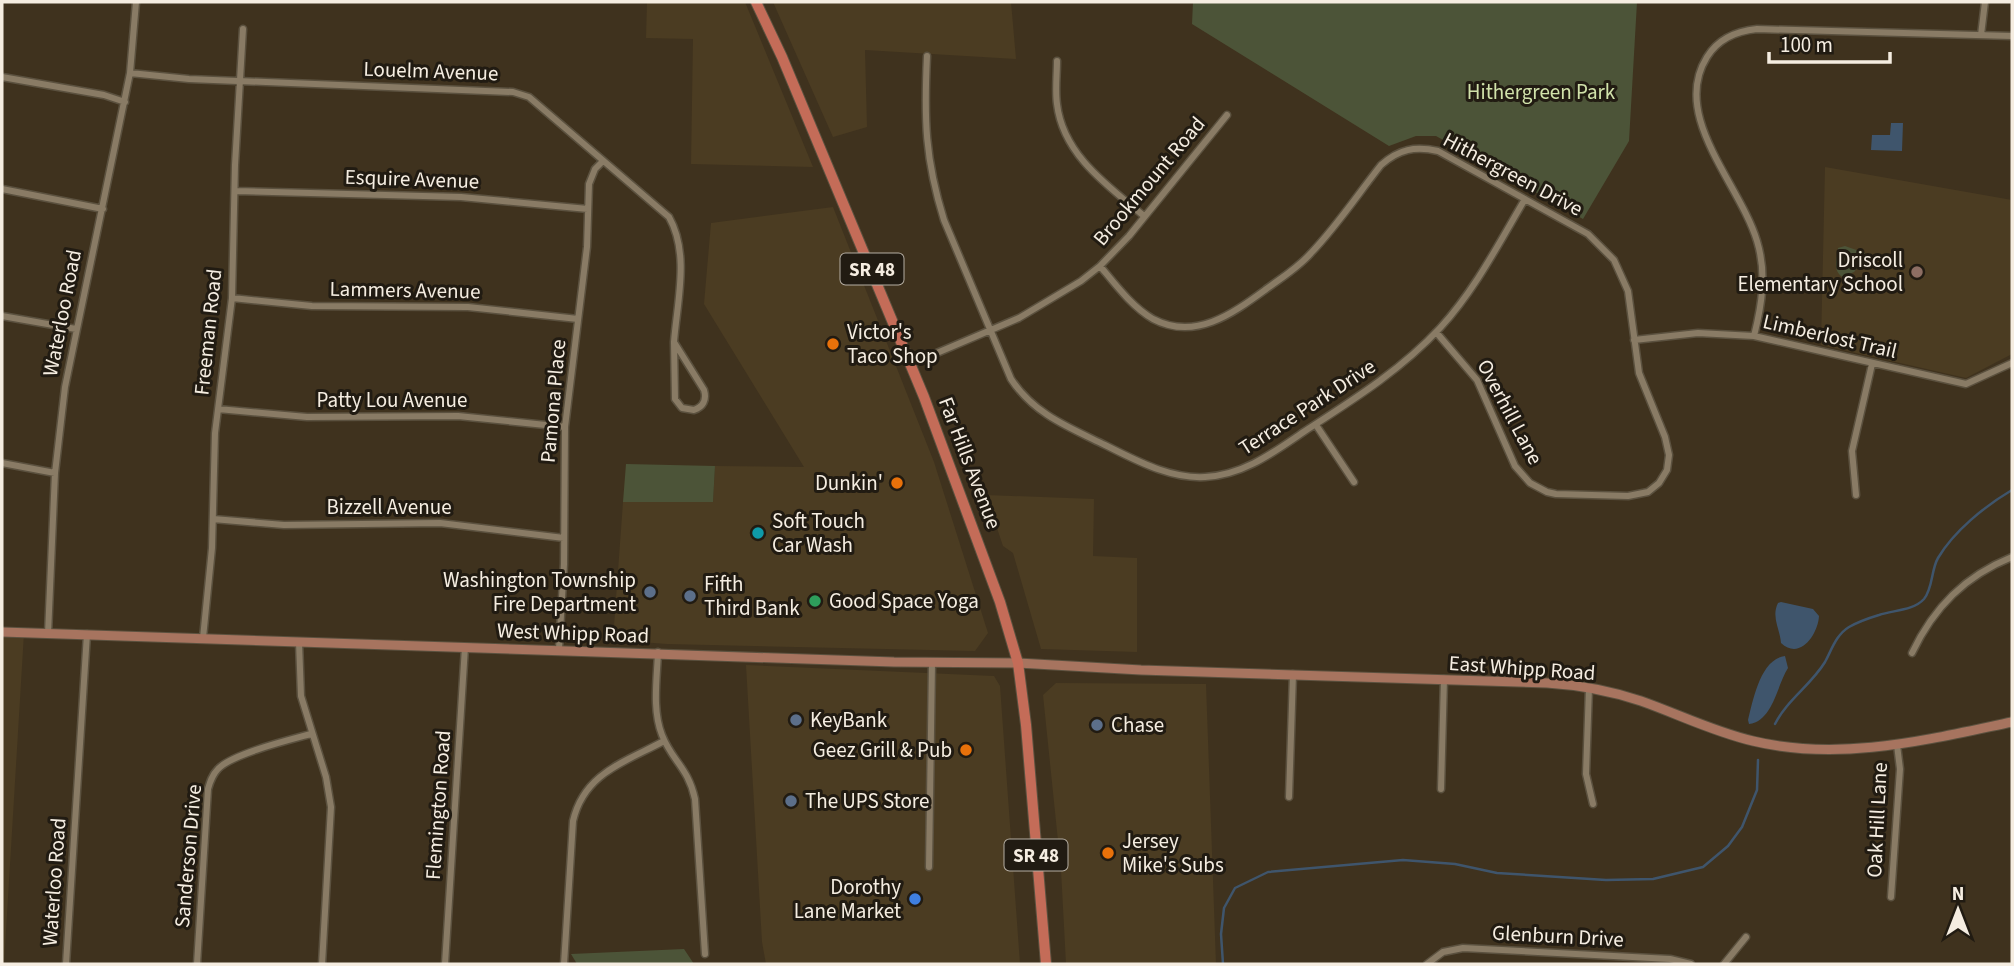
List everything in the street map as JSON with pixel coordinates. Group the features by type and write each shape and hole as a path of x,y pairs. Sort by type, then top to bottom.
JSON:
{"main road":[{"name":"Far Hills Avenue","path":"756,2 804,108 950,461 984,553 1018,663 1026,725 1046,964"}],"street":[{"name":"Waterloo Road","path":"48,634 55,473 65,387 130,73 136,2"},
{"path":"1981,35 1985,2"},
{"name":"Freeman Road","path":"204,638 218,409 232,298 243,29"},
{"path":"1754,336 1763,290 1758,243 1745,211 1710,145 1696,100 1699,74 1709,54 1729,37 1747,30 2012,36"},
{"name":"Terrace Park Drive","path":"927,56 925,120 931,173 944,220 1011,379 1040,412 1127,456 1172,474 1205,477 1233,472 1258,462 1396,369 1436,332 1481,274 1525,199"},
{"path":"1057,61 1057,106 1070,142 1094,174 1144,216"},
{"name":"Louelm Avenue","path":"130,73 179,78 520,93 533,99 662,209 677,231 681,255 674,342"},
{"path":"2,77 104,95 124,102"},
{"name":"Brookmount Road","path":"911,364 1041,307 1100,266 1227,115"},
{"name":"Hithergreen Drive","path":"1100,266 1137,307 1154,319 1177,327 1199,326 1227,316 1298,266 1312,253 1381,165 1398,152 1416,148 1438,151 1588,234 1606,250 1621,272 1626,285 1634,340"},
{"name":"Pamona Place","path":"559,649 565,427 587,247 589,184 595,169 603,160"},
{"path":"2,189 103,209"},
{"name":"Esquire Avenue","path":"235,191 461,197 588,208"},
{"name":"Lammers Avenue","path":"232,298 324,307 468,307 578,319"},
{"path":"2,316 76,329"},
{"name":"Overhill Lane","path":"1436,332 1476,380 1515,466 1523,476 1547,492 1588,496 1628,496 1648,492 1659,483 1667,470 1668,446 1644,389 1634,340"},
{"name":"Limberlost Trail","path":"1634,340 1698,333 1754,336 1966,384 2012,363"},
{"path":"674,342 704,390 705,399 702,405 694,410 682,408 675,399 674,342"},
{"path":"1856,495 1852,451 1872,364"},
{"name":"Patty Lou Avenue","path":"218,409 307,416 458,416 565,427"},
{"path":"1315,425 1354,482"},
{"path":"2,463 55,473"},
{"name":"Bizzell Avenue","path":"213,519 284,525 440,523 564,538"},
{"path":"1912,653 1925,627 1947,599 1969,579 2012,557"},
{"name":"West Whipp Road","path":"2,632 932,663 1018,663"},
{"name":"Waterloo Road","path":"66,964 88,635"},
{"path":"299,642 301,696 326,777 331,807 322,964"},
{"name":"Flemington Road","path":"444,964 466,647"},
{"path":"658,652 657,713 664,741 684,768 695,799 705,954"},
{"path":"929,867 932,663"},
{"name":"East Whipp Road","path":"1018,663 1547,683 1589,688 1638,700 1731,735 1777,746 1842,750 1897,745 2012,722"},
{"path":"1289,797 1293,674"},
{"path":"1441,789 1444,679"},
{"path":"1589,688 1586,774 1593,804"},
{"name":"Sanderson Drive","path":"197,964 208,789 211,779 218,769 232,759 311,734"},
{"path":"564,964 572,832 579,800 597,778 664,741"},
{"name":"Oak Hill Lane","path":"1891,897 1900,769 1897,745"},
{"path":"1724,964 1746,937"},
{"name":"Glenburn Drive","path":"1427,964 1443,952 1463,948 1671,959 1691,964"}],"shaded area":[{"path":"647,2 745,2 813,167 691,164 693,39 646,38"},
{"path":"773,2 1011,2 1016,59 865,50 867,127 833,137"},
{"name":"Driscoll Elementary School","path":"1825,167 2012,200 2012,354 1966,378 1821,345"},
{"path":"833,207 934,462 988,633 975,651 667,644 613,640 623,502 713,502 715,466 804,467 704,304 711,223"},
{"path":"986,495 1094,499 1093,556 1137,558 1137,652 1041,649 1013,553 1003,546"},
{"path":"2,632 24,633 4,964 2,964"},
{"path":"746,665 994,676 1000,686 1020,964 766,964 762,942"},
{"path":"1056,683 1206,684 1216,964 1066,964 1061,870 1043,695"}],"green space":[{"name":"Hithergreen Park","path":"1193,2 1637,2 1629,141 1583,219 1436,136 1416,136 1389,146 1192,24"},
{"path":"1845,246 1865,253 1865,259 1854,272 1842,277 1837,271 1836,260 1838,248"},
{"path":"626,464 715,466 713,502 623,502"},
{"path":"684,949 694,964 577,964 571,954"}],"water":[{"path":"1891,123 1903,123 1902,151 1871,150 1872,135 1890,135"},
{"path":"1778,603 1813,609 1819,616 1812,637 1801,647 1788,648 1781,643 1775,613"},
{"path":"1785,656 1788,668 1769,709 1764,716 1749,724 1752,702 1759,682 1769,665"}],"waterway":[{"path":"1775,724 1786,707 1825,662 1845,630 1867,619 1909,608 1924,599 1938,558 1953,538 1981,511 2012,490"},
{"path":"1223,964 1221,934 1224,908 1235,888 1268,872 1403,860 1455,864 1497,873 1606,880 1653,879 1703,867 1728,846 1742,827 1757,790 1758,760"}],"place":[{"name":"Driscoll Elementary School","path":"1917,272"},
{"name":"Victor's Taco Shop","path":"833,344"},
{"name":"Dunkin'","path":"897,483"},
{"name":"Soft Touch Car Wash","path":"758,533"},
{"name":"Washington Township Fire Department","path":"650,592"},
{"name":"Fifth Third Bank","path":"690,596"},
{"name":"Good Space Yoga","path":"815,601"},
{"name":"KeyBank","path":"796,720"},
{"name":"Chase","path":"1097,725"},
{"name":"Geez Grill & Pub","path":"966,750"},
{"name":"The UPS Store","path":"791,801"},
{"name":"Jersey Mike's Subs","path":"1108,853"},
{"name":"Dorothy Lane Market","path":"915,899"}]}
